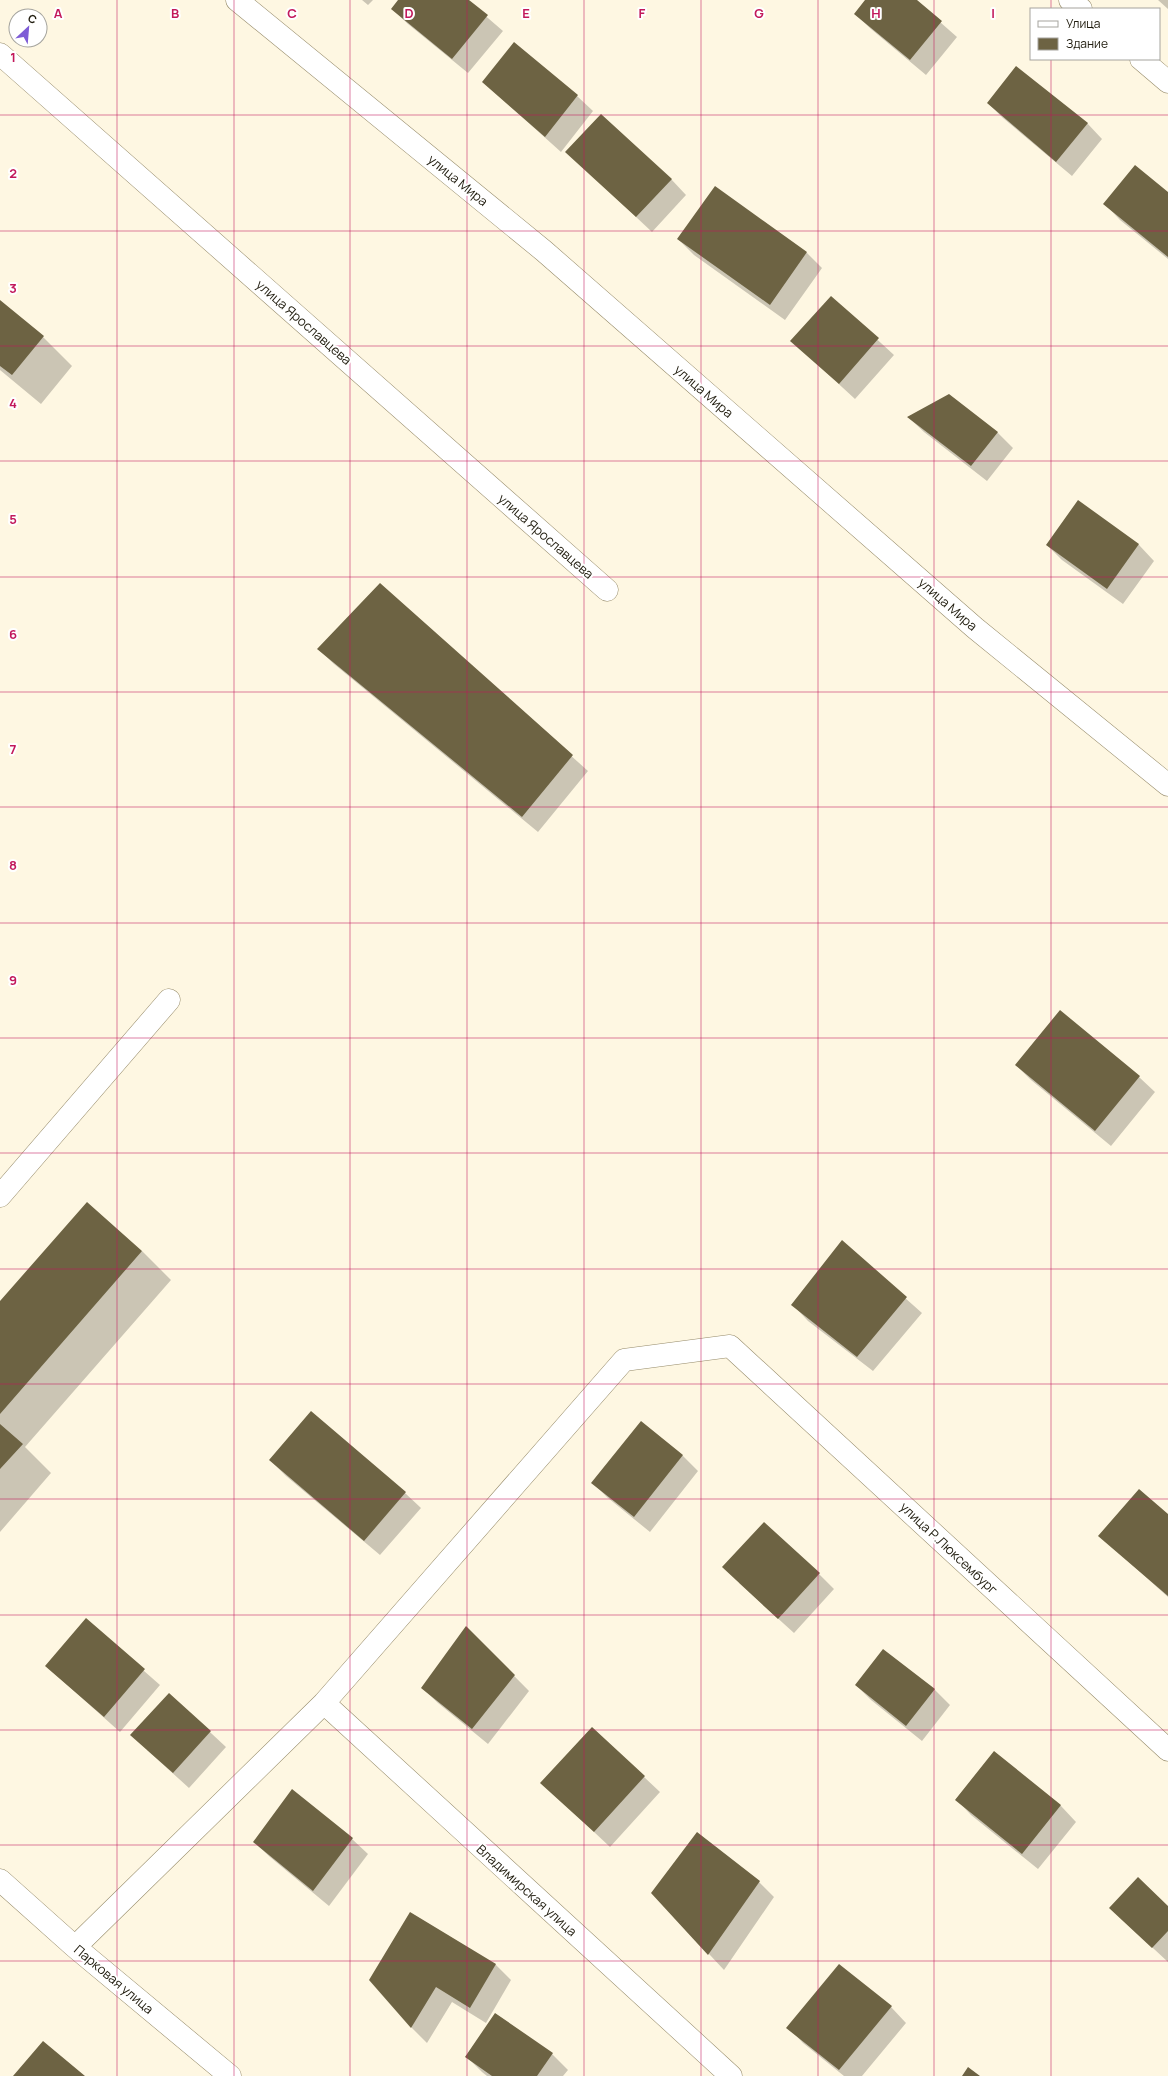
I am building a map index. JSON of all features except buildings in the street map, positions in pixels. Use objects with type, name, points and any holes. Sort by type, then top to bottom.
[{"type":"street","name":"улица Мира","points":[[237,0],[544,251],[975,628],[1168,785]]},
{"type":"street","points":[[1070,0],[1080,8]]},
{"type":"street","name":"улица Ярославцева","points":[[0,54],[607,590]]},
{"type":"street","points":[[1142,60],[1168,82]]},
{"type":"street","points":[[0,1196],[169,1000]]},
{"type":"street","name":"улица Р.Люксембург","points":[[324,1703],[624,1360],[730,1346],[1168,1750]]},
{"type":"street","points":[[75,1947],[324,1703]]},
{"type":"street","name":"Владимирская улица","points":[[324,1703],[731,2076]]},
{"type":"street","name":"Парковая улица","points":[[0,1880],[75,1947],[230,2076]]}]
